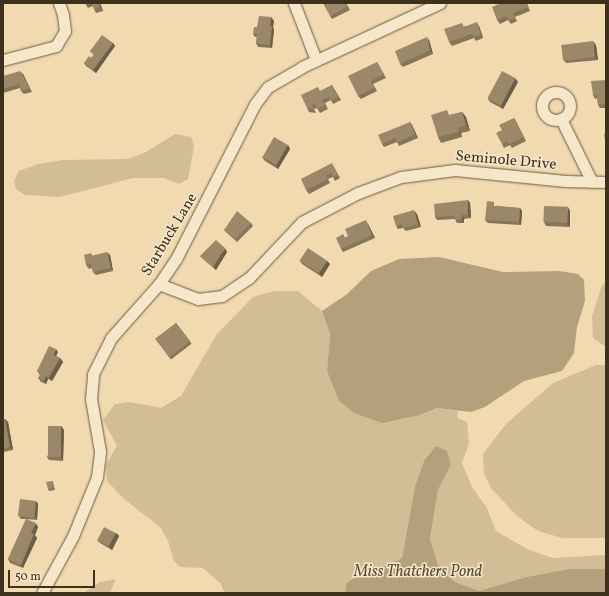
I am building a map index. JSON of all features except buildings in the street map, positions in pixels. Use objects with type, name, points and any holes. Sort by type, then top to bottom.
[{"type":"street","points":[[3,60],[56,46],[65,31],[64,15],[58,3]]},
{"type":"street","points":[[294,3],[316,60]]},
{"type":"street","name":"Starbuck Lane","points":[[42,593],[73,536],[97,477],[100,451],[91,399],[93,374],[111,338],[159,284],[198,220],[255,104],[268,87],[316,60],[434,4]]},
{"type":"street","points":[[561,119],[592,182]]},
{"type":"street","name":"Seminole Drive","points":[[159,284],[198,299],[222,296],[248,278],[302,222],[358,193],[400,177],[455,170],[606,182]]},
{"type":"shaded area","points":[[175,134],[191,137],[194,146],[188,179],[179,184],[164,178],[133,178],[60,197],[25,195],[16,189],[14,181],[19,171],[38,164],[63,160],[128,159],[146,152]]},
{"type":"shaded area","points":[[606,283],[606,347],[593,338],[592,316],[602,285]]},
{"type":"shaded area","points":[[274,291],[298,291],[322,311],[330,334],[327,371],[420,415],[437,408],[458,411],[457,418],[467,422],[469,443],[462,463],[472,487],[487,508],[496,531],[529,550],[553,558],[606,555],[606,569],[569,569],[526,577],[479,591],[455,582],[438,565],[430,539],[438,490],[451,465],[424,461],[415,486],[402,558],[389,565],[367,571],[346,583],[345,593],[225,593],[220,583],[203,568],[180,567],[174,561],[168,541],[161,528],[124,499],[107,481],[106,464],[117,446],[103,420],[115,404],[130,402],[161,408],[181,396],[217,334],[253,297]]},
{"type":"shaded area","points":[[596,365],[606,365],[606,538],[562,538],[538,531],[517,516],[491,488],[484,474],[483,454],[506,424],[553,383]]},
{"type":"shaded area","points":[[116,579],[110,593],[83,593],[100,582]]},
{"type":"water","points":[[439,257],[503,272],[559,271],[578,274],[584,280],[585,301],[577,327],[574,353],[562,371],[524,381],[485,407],[471,412],[437,408],[420,415],[382,423],[354,413],[339,401],[327,371],[330,334],[322,311],[346,295],[371,271],[399,259]]},
{"type":"water","name":"Miss Thatchers Pond","points":[[436,446],[447,451],[451,465],[438,490],[430,539],[438,565],[455,582],[479,591],[526,577],[569,569],[606,569],[606,593],[345,593],[346,583],[367,571],[389,565],[402,558],[415,486],[424,461]]}]
